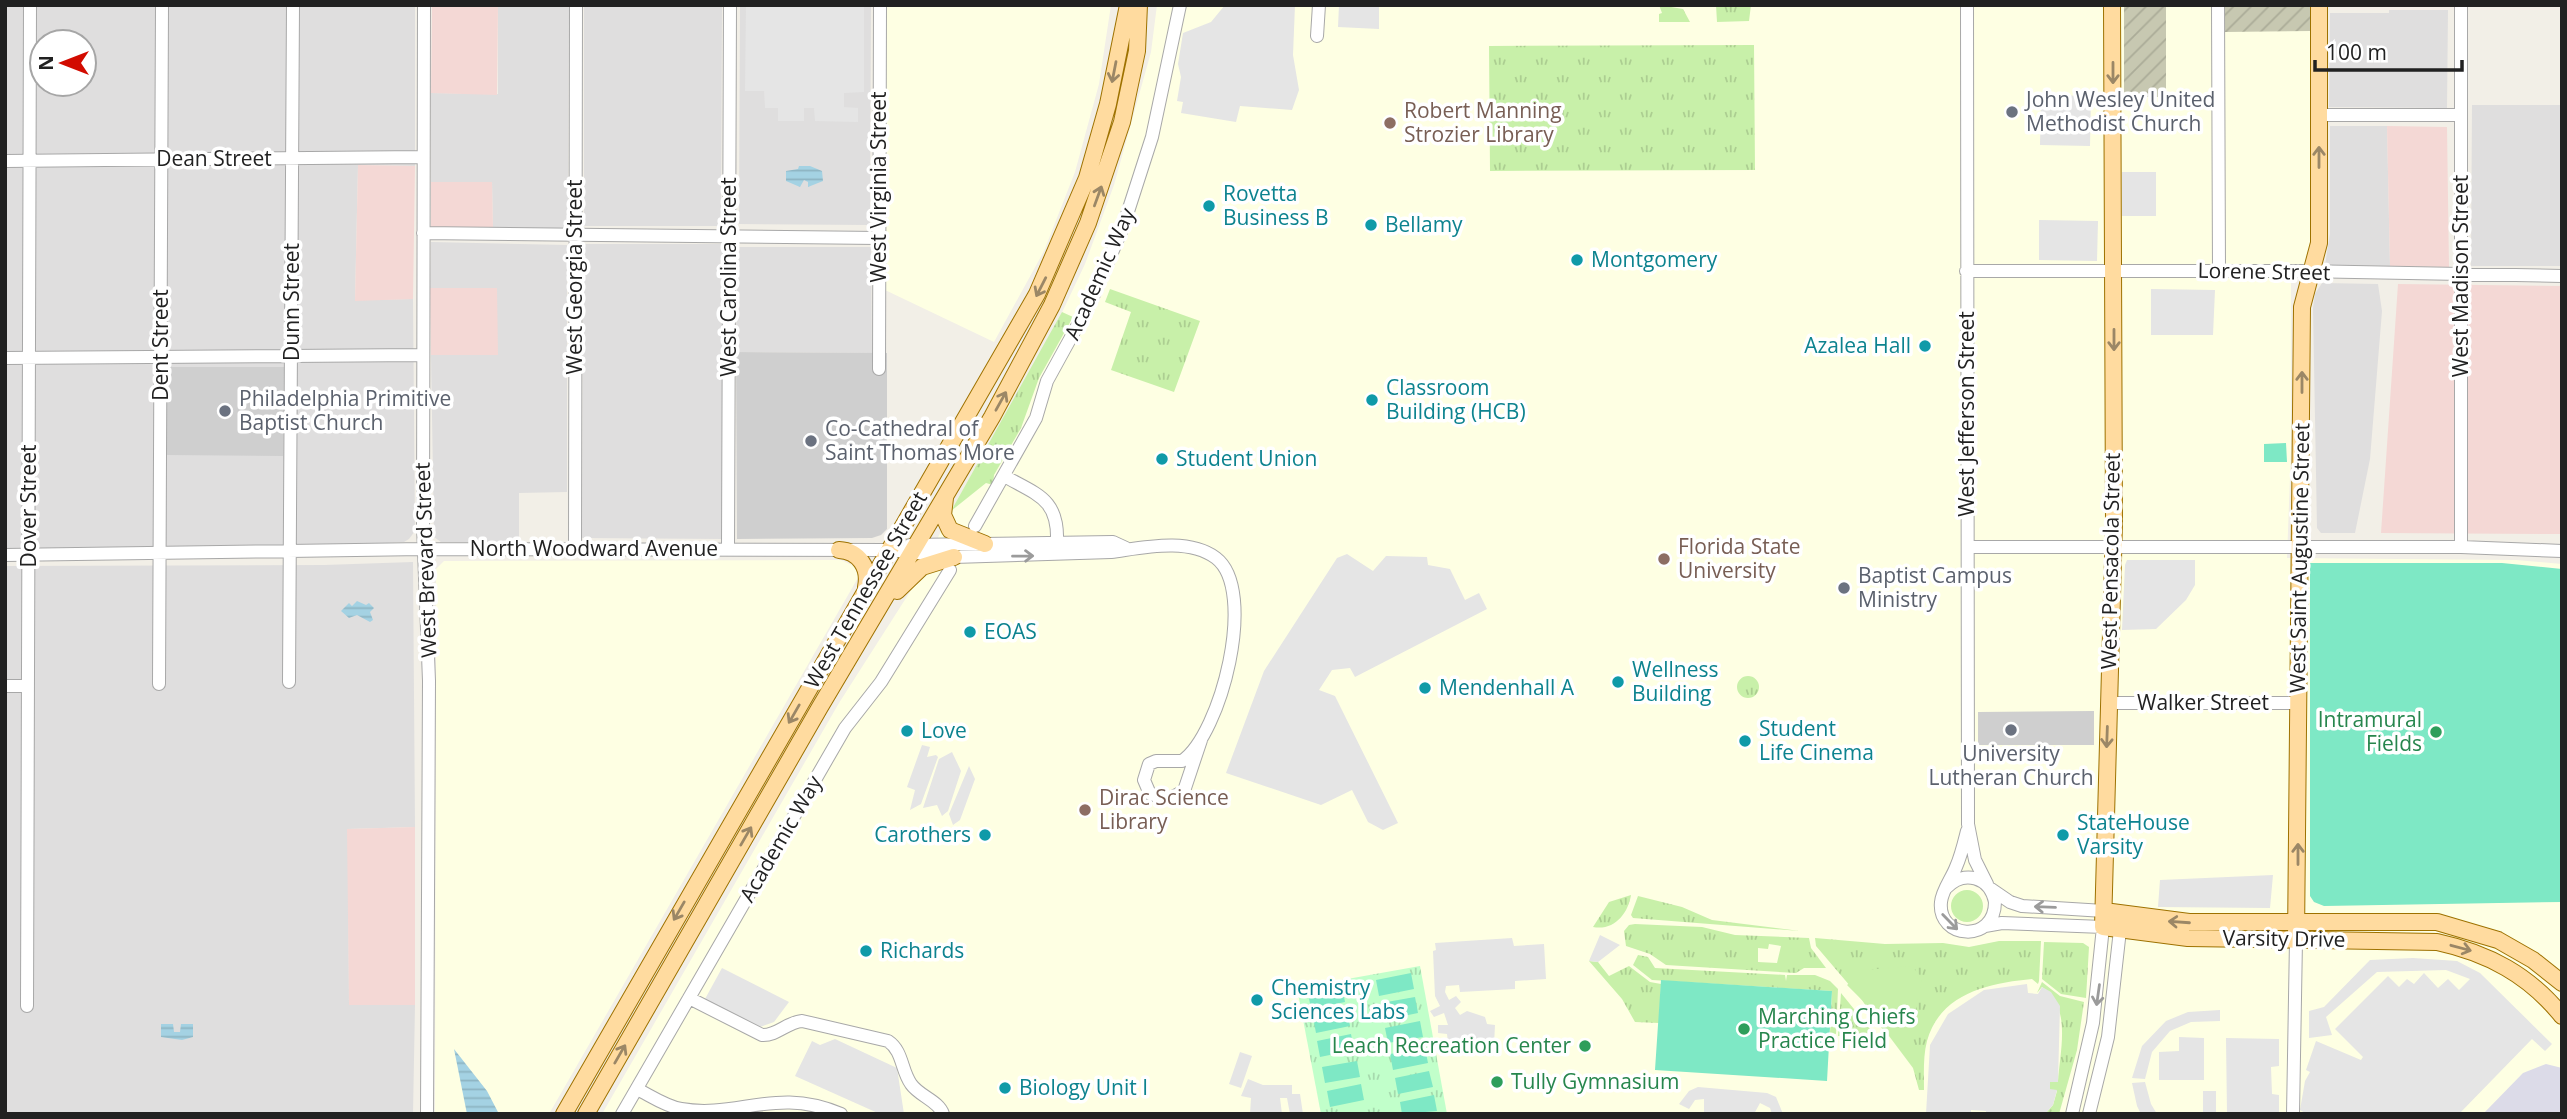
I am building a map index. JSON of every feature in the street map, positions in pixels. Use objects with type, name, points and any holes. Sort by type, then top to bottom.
[{"type":"main road","name":"West Tennessee Street","points":[[564,1114],[1037,294],[1064,237],[1099,138],[1128,5]]},
{"type":"main road","name":"West Tennessee Street","points":[[586,1114],[1019,369],[1078,248],[1106,172],[1126,104],[1138,41],[1139,5]]},
{"type":"main road","name":"West Pensacola Street","points":[[2104,919],[2113,546],[2112,5]]},
{"type":"main road","name":"West Saint Augustine Street","points":[[2295,940],[2302,307],[2319,243],[2319,5]]},
{"type":"main road","points":[[945,496],[943,511],[948,527],[961,536],[985,544]]},
{"type":"main road","points":[[839,550],[855,555],[866,568],[868,580],[864,594]]},
{"type":"main road","points":[[878,610],[919,569],[952,564]]},
{"type":"main road","name":"Varsity Drive","points":[[2104,919],[2188,938],[2419,941],[2472,951],[2519,973],[2562,1016]]},
{"type":"main road","name":"Varsity Drive","points":[[2121,923],[2416,920],[2457,926],[2513,947],[2562,983]]},
{"type":"street","name":"Dover Street","points":[[27,1006],[30,5]]},
{"type":"street","name":"Dent Street","points":[[159,684],[162,5]]},
{"type":"street","name":"Dunn Street","points":[[289,682],[293,5]]},
{"type":"street","name":"West Brevard Street","points":[[424,5],[423,549],[429,681],[427,1114]]},
{"type":"street","name":"West Georgia Street","points":[[575,549],[576,5]]},
{"type":"street","name":"West Carolina Street","points":[[728,549],[730,5]]},
{"type":"street","name":"West Virginia Street","points":[[879,369],[880,5]]},
{"type":"street","name":"Academic Way","points":[[975,526],[1035,418],[1047,381],[1096,290],[1123,227],[1148,151],[1180,5]]},
{"type":"street","points":[[1318,36],[1319,5]]},
{"type":"street","name":"West Jefferson Street","points":[[1967,5],[1968,824],[1975,860],[1989,886]]},
{"type":"street","points":[[2218,5],[2219,271]]},
{"type":"street","name":"West Madison Street","points":[[2461,5],[2461,547]]},
{"type":"street","points":[[2319,115],[2461,115]]},
{"type":"street","name":"Dean Street","points":[[5,161],[423,158]]},
{"type":"street","points":[[423,233],[879,238]]},
{"type":"street","name":"Lorene Street","points":[[1966,271],[2219,271],[2562,276]]},
{"type":"street","points":[[5,358],[422,355]]},
{"type":"street","points":[[1003,476],[1052,507],[1057,521],[1057,543]]},
{"type":"street","name":"North Woodward Avenue","points":[[5,555],[423,549],[890,550],[985,544],[1114,542],[1126,548]]},
{"type":"street","points":[[1968,547],[2461,547],[2562,551]]},
{"type":"street","name":"North Woodward Avenue","points":[[914,549],[952,564],[1111,552],[1126,548],[1199,549],[1220,561],[1231,577],[1235,601],[1229,659],[1219,697],[1184,791],[1168,799],[1150,794],[1144,780],[1149,764],[1156,761],[1179,763],[1201,740]]},
{"type":"street","name":"Academic Way","points":[[622,1114],[845,728],[880,682],[952,564]]},
{"type":"street","points":[[5,686],[28,686]]},
{"type":"street","name":"Walker Street","points":[[2108,703],[2298,703]]},
{"type":"street","name":"West Jefferson Street","points":[[1946,888],[1959,860],[1968,824]]},
{"type":"street","points":[[1964,877],[1978,878],[1989,886],[1996,906],[1993,916],[1985,926],[1969,932],[1949,924],[1941,908],[1946,888],[1964,877]]},
{"type":"street","name":"Varsity Drive","points":[[1989,886],[2005,900],[2022,906],[2104,919]]},
{"type":"street","name":"Varsity Drive","points":[[1985,926],[2104,919]]},
{"type":"street","name":"West Pensacola Street","points":[[2072,1114],[2093,1023],[2104,919]]},
{"type":"street","points":[[2089,1114],[2108,1037],[2121,923]]},
{"type":"street","name":"West Saint Augustine Street","points":[[2292,1114],[2295,940]]},
{"type":"street","points":[[689,998],[762,1035],[802,1021],[888,1041],[897,1049],[911,1084],[940,1107],[943,1114]]},
{"type":"street","points":[[637,1088],[668,1105],[686,1110],[749,1110],[797,1101],[816,1104],[841,1114]]},
{"type":"shaded area","points":[[5,5],[415,5],[415,166],[358,165],[355,300],[413,299],[415,531],[404,542],[305,548],[5,550]]},
{"type":"shaded area","points":[[432,5],[498,5],[497,95],[431,93]]},
{"type":"shaded area","points":[[498,5],[569,5],[568,224],[563,229],[493,228],[492,182],[431,182],[431,93],[498,94]]},
{"type":"shaded area","points":[[584,5],[722,5],[721,226],[584,226]]},
{"type":"shaded area","points":[[740,5],[871,5],[870,225],[739,224]]},
{"type":"shaded area","points":[[746,5],[864,5],[864,92],[844,93],[844,107],[858,108],[858,122],[815,121],[814,108],[804,108],[804,121],[778,121],[778,108],[765,108],[764,91],[745,91]]},
{"type":"shaded area","points":[[885,5],[1111,5],[1099,84],[1075,172],[1044,251],[994,342],[885,290]]},
{"type":"shaded area","name":"Florida State University","points":[[1157,5],[2319,5],[2319,243],[2308,261],[2291,278],[2291,450],[2287,558],[2516,560],[2562,564],[2562,1114],[602,1114],[839,703],[915,584],[951,511],[1057,323],[1085,264],[1114,185],[1151,52]]},
{"type":"shaded area","points":[[1225,5],[1295,5],[1293,55],[1299,90],[1292,110],[1240,106],[1236,122],[1181,113],[1183,102],[1177,101],[1181,77],[1178,64],[1183,33],[1211,22]]},
{"type":"shaded area","points":[[1339,5],[1379,5],[1379,29],[1338,27]]},
{"type":"shaded area","points":[[2124,5],[2166,5],[2166,97],[2124,97]]},
{"type":"shaded area","points":[[2225,5],[2311,5],[2311,31],[2225,32]]},
{"type":"shaded area","points":[[2389,10],[2448,10],[2447,108],[2329,107],[2330,13],[2389,13]]},
{"type":"shaded area","points":[[2041,95],[2091,96],[2090,146],[2040,145]]},
{"type":"shaded area","points":[[2472,105],[2562,105],[2562,266],[2471,266]]},
{"type":"shaded area","points":[[2330,126],[2387,126],[2390,266],[2325,265],[2330,234]]},
{"type":"shaded area","points":[[2387,126],[2447,127],[2449,267],[2390,266]]},
{"type":"shaded area","points":[[358,165],[415,166],[413,299],[355,301]]},
{"type":"shaded area","points":[[2122,172],[2156,172],[2156,216],[2122,216]]},
{"type":"shaded area","points":[[431,182],[492,182],[493,228],[431,227]]},
{"type":"shaded area","points":[[2039,220],[2098,221],[2097,261],[2039,260]]},
{"type":"shaded area","points":[[431,242],[567,245],[567,492],[519,493],[519,543],[441,542],[434,537],[431,355],[497,355],[497,288],[430,288]]},
{"type":"shaded area","points":[[583,244],[722,244],[722,539],[582,538]]},
{"type":"shaded area","points":[[737,247],[871,247],[872,353],[736,352]]},
{"type":"shaded area","points":[[2322,283],[2378,284],[2382,311],[2370,459],[2355,533],[2321,533],[2317,528],[2313,308],[2315,294]]},
{"type":"shaded area","points":[[2398,284],[2562,286],[2562,534],[2381,533]]},
{"type":"shaded area","points":[[430,288],[497,288],[498,355],[431,355]]},
{"type":"shaded area","points":[[2151,289],[2215,290],[2213,335],[2151,335]]},
{"type":"shaded area","name":"Co-Cathedral of Saint Thomas More","points":[[736,352],[887,353],[887,529],[881,535],[872,538],[737,539]]},
{"type":"shaded area","name":"Philadelphia Primitive Baptist Church","points":[[167,367],[284,367],[283,456],[166,455]]},
{"type":"shaded area","points":[[1347,554],[1373,571],[1386,556],[1427,557],[1428,565],[1450,569],[1465,600],[1479,593],[1487,609],[1355,677],[1350,668],[1332,670],[1319,690],[1335,696],[1398,823],[1383,830],[1368,822],[1352,790],[1321,805],[1226,773],[1264,671],[1337,558]]},
{"type":"shaded area","points":[[841,560],[856,567],[859,576],[549,1114],[435,1114],[436,569],[444,561]]},
{"type":"shaded area","points":[[2127,560],[2195,560],[2195,585],[2186,600],[2156,629],[2122,630]]},
{"type":"shaded area","points":[[413,562],[415,827],[348,829],[349,1005],[415,1005],[413,1114],[5,1114],[5,566],[324,565]]},
{"type":"shaded area","points":[[2094,711],[2094,745],[1978,745],[1978,712]]},
{"type":"shaded area","points":[[922,745],[930,747],[927,757],[938,757],[921,804],[910,810],[915,790],[907,787]]},
{"type":"shaded area","points":[[952,752],[961,771],[948,811],[942,816],[937,805],[923,808],[939,759]]},
{"type":"shaded area","points":[[969,766],[975,779],[960,820],[953,825],[949,814]]},
{"type":"shaded area","points":[[415,827],[415,1005],[349,1005],[347,829]]},
{"type":"shaded area","points":[[2273,875],[2270,908],[2158,907],[2160,880]]},
{"type":"shaded area","points":[[1600,935],[1620,945],[1598,962],[1589,961]]},
{"type":"shaded area","points":[[1512,938],[1514,946],[1544,944],[1546,979],[1515,981],[1515,989],[1460,992],[1459,985],[1446,986],[1445,992],[1449,1000],[1456,996],[1461,1002],[1455,1008],[1460,1015],[1467,1011],[1485,1017],[1487,1024],[1495,1025],[1494,1045],[1448,1043],[1447,1034],[1438,1033],[1438,1025],[1448,1025],[1444,1013],[1434,1017],[1430,1011],[1440,1006],[1435,996],[1435,943]]},
{"type":"shaded area","points":[[2413,958],[2457,961],[2480,973],[2552,1044],[2545,1051],[2532,1039],[2459,1114],[2307,1114],[2300,1110],[2305,1081],[2310,1072],[2306,1070],[2316,1041],[2361,1060],[2363,1057],[2335,1029],[2388,976],[2399,987],[2407,979],[2414,984],[2424,973],[2438,988],[2448,979],[2459,990],[2470,979],[2446,970],[2377,972],[2326,1017],[2332,1035],[2309,1038],[2309,1011],[2324,1007],[2370,960]]},
{"type":"shaded area","points":[[722,968],[789,1002],[774,1022],[760,1027],[705,999]]},
{"type":"shaded area","points":[[2027,984],[2028,993],[2038,994],[2042,987],[2051,992],[2060,1006],[2058,1082],[2050,1082],[2050,1089],[2057,1090],[2053,1105],[2045,1114],[1986,1114],[1986,1111],[1971,1110],[1971,1114],[1926,1114],[1930,1045],[1948,1014],[1984,990]]},
{"type":"shaded area","points":[[2220,1010],[2220,1021],[2191,1022],[2170,1031],[2152,1052],[2145,1079],[2132,1078],[2142,1046],[2166,1021],[2188,1012]]},
{"type":"shaded area","points":[[2179,1037],[2204,1038],[2204,1080],[2159,1080],[2159,1052],[2179,1051]]},
{"type":"shaded area","points":[[2226,1038],[2279,1039],[2279,1066],[2271,1067],[2272,1094],[2279,1095],[2279,1114],[2227,1114]]},
{"type":"shaded area","points":[[835,1039],[897,1068],[904,1114],[880,1114],[795,1076],[812,1041],[820,1045]]},
{"type":"shaded area","points":[[1240,1052],[1252,1056],[1241,1088],[1229,1084]]},
{"type":"shaded area","points":[[2546,1064],[2562,1068],[2562,1114],[2483,1114],[2523,1073]]},
{"type":"shaded area","points":[[1248,1079],[1263,1085],[1292,1085],[1292,1094],[1300,1094],[1303,1114],[1290,1114],[1287,1098],[1280,1098],[1282,1114],[1250,1114],[1251,1098],[1241,1096]]},
{"type":"shaded area","points":[[2145,1082],[2151,1104],[2157,1114],[2141,1114],[2137,1106],[2132,1083]]},
{"type":"shaded area","points":[[1698,1087],[1767,1093],[1776,1097],[1783,1114],[1772,1114],[1770,1108],[1760,1103],[1754,1114],[1704,1114],[1704,1099],[1695,1100],[1689,1109],[1679,1104],[1689,1091]]},
{"type":"shaded area","points":[[2203,1091],[2216,1091],[2216,1114],[2203,1114]]},
{"type":"green space","points":[[1659,5],[1683,9],[1690,22],[1659,22],[1659,14],[1662,13]]},
{"type":"green space","points":[[1716,5],[1751,5],[1749,21],[1717,22]]},
{"type":"green space","points":[[1754,45],[1755,170],[1490,171],[1489,46]]},
{"type":"green space","points":[[1110,289],[1200,321],[1174,392],[1111,370],[1131,312],[1105,302]]},
{"type":"green space","points":[[1062,312],[1073,317],[1039,378],[1021,428],[994,475],[993,485],[986,483],[951,511]]},
{"type":"green space","points":[[2286,443],[2287,462],[2264,462],[2264,444]]},
{"type":"green space","name":"Intramural Fields","points":[[2310,563],[2502,563],[2562,569],[2562,902],[2324,906],[2314,902],[2310,896]]},
{"type":"green space","points":[[1748,676],[1756,679],[1759,687],[1756,695],[1748,698],[1740,695],[1737,687],[1740,679]]},
{"type":"green space","points":[[1967,890],[1978,895],[1983,906],[1978,917],[1967,922],[1956,917],[1951,906],[1956,895]]},
{"type":"green space","points":[[1631,895],[1627,909],[1619,920],[1601,928],[1593,927],[1609,902]]},
{"type":"green space","points":[[1638,896],[1682,907],[1712,920],[1800,931],[1633,918],[1631,915]]},
{"type":"green space","points":[[1629,925],[1702,927],[1735,935],[1809,938],[1811,948],[1826,968],[1804,968],[1796,973],[1666,965],[1650,954],[1626,946],[1624,931]],"holes":[[[1769,944],[1781,946],[1777,963],[1758,962],[1758,948],[1768,949]]]},
{"type":"green space","points":[[1815,938],[1885,944],[1943,943],[1969,947],[1999,941],[2041,941],[2039,981],[2038,984],[2032,979],[2000,984],[1969,993],[1955,1001],[1943,1012],[1927,1041],[1924,1090],[1919,1090],[1913,1068],[1862,1000],[1816,946]]},
{"type":"green space","points":[[2044,942],[2083,943],[2089,947],[2086,998],[2061,994],[2042,979]]},
{"type":"green space","points":[[1638,955],[1648,957],[1655,968],[1785,975],[1786,981],[1787,975],[1815,975],[1830,981],[1838,989],[1836,1034],[1830,1033],[1832,991],[1652,980],[1633,965]]},
{"type":"green space","points":[[1589,961],[1598,962],[1609,976],[1629,966],[1650,982],[1661,984],[1659,1023],[1635,1022],[1622,999]]},
{"type":"green space","points":[[1420,966],[1447,1114],[1321,1114],[1297,988]]},
{"type":"green space","points":[[1912,966],[1922,978],[1916,1009],[1888,1037],[1862,1000],[1847,985],[1865,970]]},
{"type":"green space","points":[[1411,973],[1414,989],[1379,996],[1376,980]]},
{"type":"green space","name":"Marching Chiefs Practice Field","points":[[1661,980],[1832,991],[1827,1081],[1655,1070]]},
{"type":"green space","points":[[2042,982],[2060,996],[2084,1002],[2077,1050],[2059,1114],[2045,1114],[2053,1105],[2057,1091],[2049,1090],[2050,1081],[2058,1081],[2062,1043],[2061,1017],[2051,995],[2042,987],[2037,993]]},
{"type":"green space","points":[[1342,986],[1345,1002],[1311,1009],[1308,993]]},
{"type":"green space","points":[[1841,993],[1875,1035],[1874,1038],[1838,1036]]},
{"type":"green space","points":[[1415,997],[1418,1013],[1384,1020],[1381,1003]]},
{"type":"green space","points":[[1347,1011],[1350,1026],[1316,1033],[1313,1017]]},
{"type":"green space","points":[[1420,1021],[1423,1037],[1388,1043],[1385,1028]]},
{"type":"green space","points":[[1351,1034],[1354,1050],[1320,1057],[1317,1041]]},
{"type":"green space","points":[[1425,1048],[1428,1063],[1393,1070],[1390,1054]]},
{"type":"green space","points":[[1357,1061],[1360,1077],[1325,1083],[1322,1067]]},
{"type":"green space","points":[[1429,1071],[1433,1087],[1398,1094],[1395,1078]]},
{"type":"green space","points":[[1361,1084],[1364,1100],[1330,1107],[1327,1091]]},
{"type":"green space","points":[[1434,1095],[1437,1111],[1402,1114],[1400,1102]]},
{"type":"water","points":[[799,166],[810,166],[822,171],[823,181],[808,187],[808,182],[804,180],[800,187],[786,181],[786,171],[798,169]]},
{"type":"water","points":[[357,601],[366,605],[369,603],[374,608],[370,612],[373,620],[370,622],[357,615],[349,618],[341,611],[349,603],[352,606]]},
{"type":"water","points":[[161,1024],[173,1024],[174,1032],[180,1032],[181,1024],[193,1024],[193,1037],[182,1040],[161,1037]]},
{"type":"water","points":[[454,1049],[487,1091],[499,1114],[467,1114]]},
{"type":"place","name":"John Wesley United Methodist Church","points":[[2012,112]]},
{"type":"place","name":"Robert Manning Strozier Library","points":[[1390,123]]},
{"type":"place","name":"Rovetta Business B","points":[[1209,206]]},
{"type":"place","name":"Bellamy","points":[[1371,225]]},
{"type":"place","name":"Montgomery","points":[[1577,260]]},
{"type":"place","name":"Azalea Hall","points":[[1925,346]]},
{"type":"place","name":"Classroom Building (HCB)","points":[[1372,400]]},
{"type":"place","name":"Philadelphia Primitive Baptist Church","points":[[225,411]]},
{"type":"place","name":"Co-Cathedral of Saint Thomas More","points":[[811,441]]},
{"type":"place","name":"Student Union","points":[[1162,459]]},
{"type":"place","name":"Florida State University","points":[[1664,559]]},
{"type":"place","name":"Baptist Campus Ministry","points":[[1844,588]]},
{"type":"place","name":"EOAS","points":[[970,632]]},
{"type":"place","name":"Wellness Building","points":[[1618,682]]},
{"type":"place","name":"Mendenhall A","points":[[1425,688]]},
{"type":"place","name":"University Lutheran Church","points":[[2011,730]]},
{"type":"place","name":"Love","points":[[907,731]]},
{"type":"place","name":"Intramural Fields","points":[[2436,732]]},
{"type":"place","name":"Student Life Cinema","points":[[1745,741]]},
{"type":"place","name":"Dirac Science Library","points":[[1085,810]]},
{"type":"place","name":"Carothers","points":[[985,835]]},
{"type":"place","name":"StateHouse Varsity","points":[[2063,835]]},
{"type":"place","name":"Richards","points":[[866,951]]},
{"type":"place","name":"Chemistry Sciences Labs","points":[[1257,1000]]},
{"type":"place","name":"Marching Chiefs Practice Field","points":[[1744,1029]]},
{"type":"place","name":"Leach Recreation Center","points":[[1585,1046]]},
{"type":"place","name":"Tully Gymnasium","points":[[1497,1082]]},
{"type":"place","name":"Biology Unit I","points":[[1005,1088]]}]
